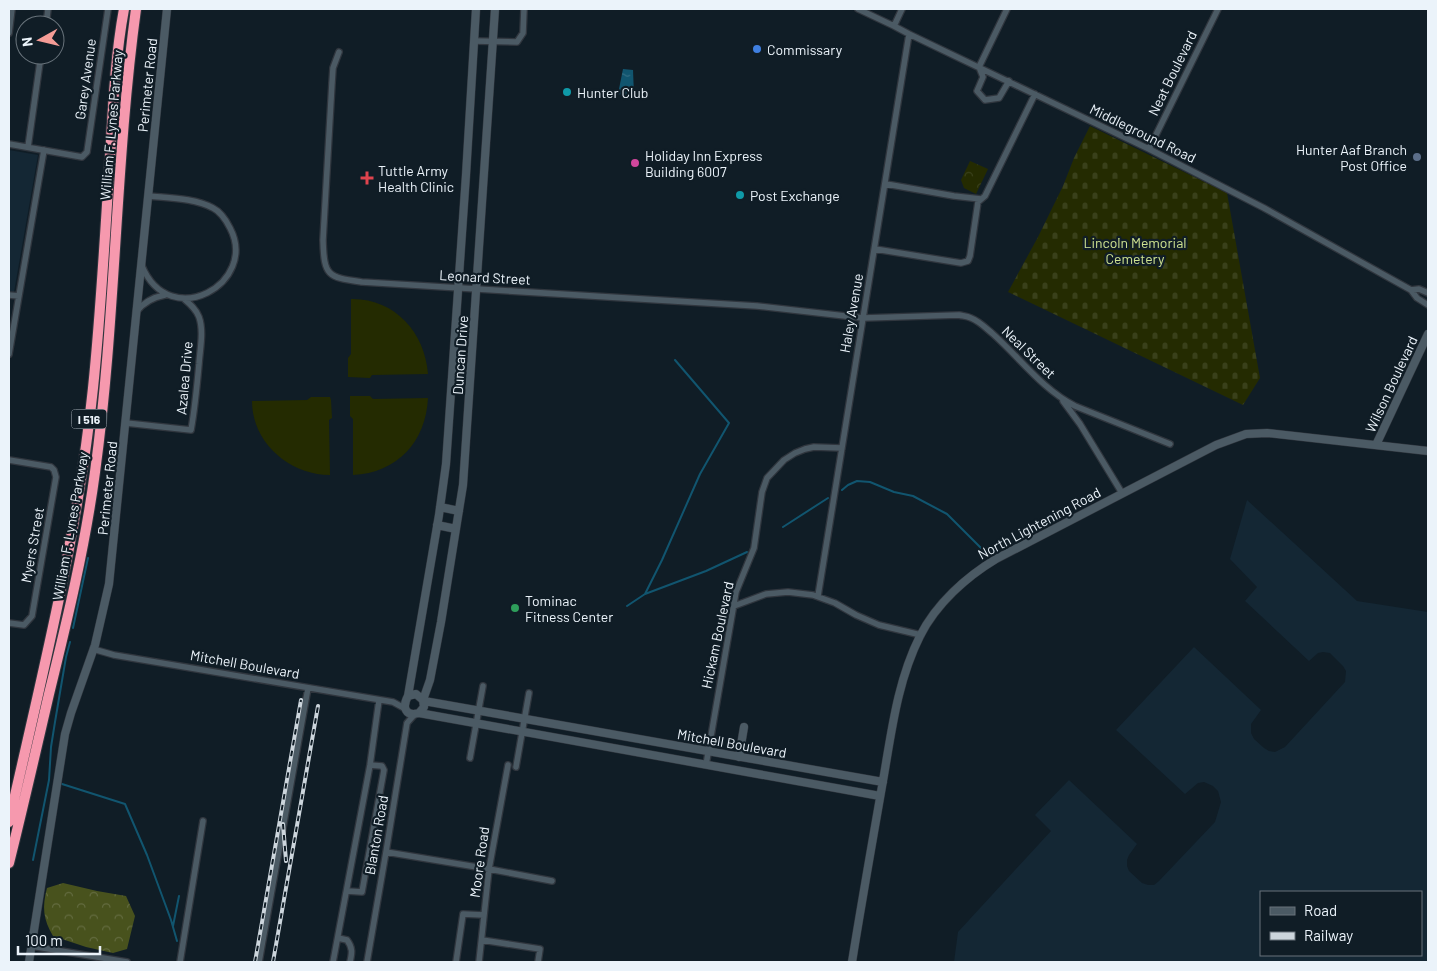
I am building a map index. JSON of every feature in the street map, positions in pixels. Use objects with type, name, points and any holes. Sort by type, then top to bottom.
[{"type":"highway","name":"William F. Lynes Parkway","points":[[9,822],[51,634],[83,468],[93,388],[114,86],[124,9]]},
{"type":"highway","name":"William F. Lynes Parkway","points":[[9,863],[76,577],[95,473],[112,298],[124,108],[136,9]]},
{"type":"street","points":[[9,33],[12,9]]},
{"type":"street","name":"Garey Avenue","points":[[44,150],[82,157],[87,152],[108,9]]},
{"type":"street","name":"Perimeter Road","points":[[29,962],[65,734],[93,649],[109,584],[167,9]]},
{"type":"street","name":"Duncan Drive","points":[[407,697],[446,464],[452,398],[476,9]]},
{"type":"street","name":"Duncan Drive","points":[[424,700],[441,622],[463,486],[495,9]]},
{"type":"street","points":[[474,41],[517,42],[523,33],[524,9]]},
{"type":"street","name":"Middleground Road","points":[[858,9],[1149,149],[1264,208],[1412,290],[1417,298],[1428,305]]},
{"type":"street","points":[[894,26],[902,9]]},
{"type":"street","points":[[1007,9],[979,67],[983,77],[977,91],[985,100],[999,98],[1009,82]]},
{"type":"street","name":"Neat Boulevard","points":[[1149,149],[1218,9]]},
{"type":"street","name":"Haley Avenue","points":[[818,596],[909,34]]},
{"type":"street","name":"Leonard Street","points":[[339,52],[333,68],[323,230],[323,258],[328,271],[335,277],[362,282],[757,306],[863,318]]},
{"type":"street","points":[[28,147],[40,65]]},
{"type":"street","points":[[875,249],[964,262],[968,261],[978,202],[985,196],[1035,94]]},
{"type":"street","points":[[9,144],[44,150],[9,354]]},
{"type":"street","points":[[886,184],[981,200]]},
{"type":"street","points":[[136,312],[144,304],[159,296],[166,295],[184,299],[204,294],[216,288],[230,273],[234,260],[235,246],[233,233],[222,215],[214,208],[189,201],[149,196]]},
{"type":"street","points":[[141,265],[148,278],[166,295]]},
{"type":"street","name":"Middleground Road","points":[[1412,290],[1419,289],[1428,293]]},
{"type":"street","points":[[9,295],[19,296]]},
{"type":"street","name":"Azalea Drive","points":[[126,423],[191,430],[201,325],[192,305],[184,299]]},
{"type":"street","name":"Neal Street","points":[[863,318],[959,315],[971,318],[982,324],[1008,347],[1037,378],[1062,400],[1082,410],[1170,444]]},
{"type":"street","name":"Wilson Boulevard","points":[[1376,445],[1428,334]]},
{"type":"street","points":[[1062,400],[1080,424],[1122,493]]},
{"type":"street","name":"North Lightening Road","points":[[852,962],[880,796],[904,675],[920,635],[933,616],[946,600],[982,567],[1216,445],[1246,434],[1262,432],[1428,451]]},
{"type":"street","name":"Hickam Boulevard","points":[[706,765],[736,592],[754,548],[762,492],[768,478],[784,460],[806,449],[814,447],[842,448]]},
{"type":"street","name":"Myers Street","points":[[9,460],[51,466],[56,477],[32,616],[24,625],[9,623]]},
{"type":"street","points":[[440,507],[459,511]]},
{"type":"street","points":[[437,525],[456,530]]},
{"type":"street","points":[[734,606],[766,594],[788,592],[818,596],[879,625],[920,635]]},
{"type":"street","name":"Mitchell Boulevard","points":[[93,649],[393,702],[405,709]]},
{"type":"street","points":[[429,684],[430,694],[436,703]]},
{"type":"street","points":[[470,758],[483,686]]},
{"type":"street","points":[[259,962],[308,688]]},
{"type":"street","points":[[516,767],[529,693]]},
{"type":"street","points":[[416,694],[424,700],[424,707],[407,723],[405,709],[407,697],[416,694]]},
{"type":"street","name":"Mitchell Boulevard","points":[[393,702],[407,697]]},
{"type":"street","points":[[334,962],[370,765],[379,700]]},
{"type":"street","name":"Mitchell Boulevard","points":[[424,700],[883,782]]},
{"type":"street","points":[[405,709],[417,714]]},
{"type":"street","name":"Mitchell Boulevard","points":[[417,714],[880,796]]},
{"type":"street","name":"Blanton Road","points":[[366,962],[407,723]]},
{"type":"street","points":[[739,757],[744,727]]},
{"type":"street","points":[[575,741],[578,729]]},
{"type":"street","points":[[347,891],[362,892],[384,770],[382,766],[370,765]]},
{"type":"street","name":"Moore Road","points":[[479,962],[490,869],[508,765]]},
{"type":"street","points":[[827,786],[830,773]]},
{"type":"street","points":[[180,962],[203,821]]},
{"type":"street","points":[[386,852],[552,881]]},
{"type":"street","points":[[456,962],[463,914],[484,916]]},
{"type":"street","points":[[338,938],[347,940],[351,946],[350,962]]},
{"type":"street","points":[[482,940],[540,949],[538,962]]},
{"type":"street","points":[[31,946],[127,962]]},
{"type":"shaded area","points":[[9,150],[38,155],[14,292],[9,291]]},
{"type":"shaded area","points":[[1247,500],[1357,601],[1428,612],[1428,962],[954,962],[958,932],[1051,831],[1035,815],[1069,780],[1137,844],[1129,855],[1127,866],[1129,871],[1142,883],[1148,885],[1154,885],[1159,881],[1215,822],[1221,802],[1218,791],[1213,786],[1204,782],[1198,783],[1185,794],[1116,730],[1194,647],[1261,710],[1251,724],[1251,733],[1254,739],[1269,751],[1275,752],[1285,747],[1345,682],[1346,671],[1330,653],[1318,653],[1309,661],[1245,601],[1257,587],[1230,559]]},
{"type":"green space","name":"Lincoln Memorial Cemetery","points":[[1090,126],[1227,193],[1260,378],[1243,405],[1008,292],[1038,237]]},
{"type":"green space","points":[[970,161],[988,169],[976,194],[964,188],[961,180]]},
{"type":"green space","points":[[351,299],[367,300],[381,304],[404,320],[421,344],[428,374],[372,375],[370,378],[348,377],[348,358],[351,354]]},
{"type":"green space","points":[[350,396],[370,396],[373,399],[428,398],[422,428],[415,441],[396,461],[369,473],[353,475],[353,419],[350,416]]},
{"type":"green space","points":[[311,397],[330,397],[331,400],[332,418],[329,420],[330,475],[315,474],[301,469],[288,463],[276,454],[266,443],[254,416],[252,401],[307,400]]},
{"type":"green space","points":[[63,883],[126,896],[135,916],[127,949],[113,953],[86,947],[53,936],[45,918],[45,895],[47,888]]},
{"type":"water","points":[[623,69],[633,70],[634,96],[618,94]]},
{"type":"waterway","points":[[627,606],[645,594],[700,474],[729,423],[675,360]]},
{"type":"waterway","points":[[842,490],[857,481],[870,482],[894,492],[913,496],[947,514],[983,550]]},
{"type":"waterway","points":[[783,527],[828,498]]},
{"type":"waterway","points":[[645,594],[706,571],[747,552]]},
{"type":"waterway","points":[[73,628],[88,558]]},
{"type":"waterway","points":[[33,860],[49,780],[51,747],[70,642]]},
{"type":"waterway","points":[[62,784],[125,804],[147,855],[177,941]]},
{"type":"waterway","points":[[173,926],[179,896]]},
{"type":"railway","points":[[255,962],[301,700]]},
{"type":"railway","points":[[273,962],[318,706]]},
{"type":"railway","points":[[283,824],[286,861]]},
{"type":"place","name":"Commissary","points":[[757,49]]},
{"type":"place","name":"Hunter Club","points":[[567,92]]},
{"type":"place","name":"Hunter Aaf Branch Post Office","points":[[1417,157]]},
{"type":"place","name":"Holiday Inn Express Building 6007","points":[[635,163]]},
{"type":"place","name":"Tuttle Army Health Clinic","points":[[367,178]]},
{"type":"place","name":"Post Exchange","points":[[740,195]]},
{"type":"place","name":"Tominac Fitness Center","points":[[515,608]]}]
